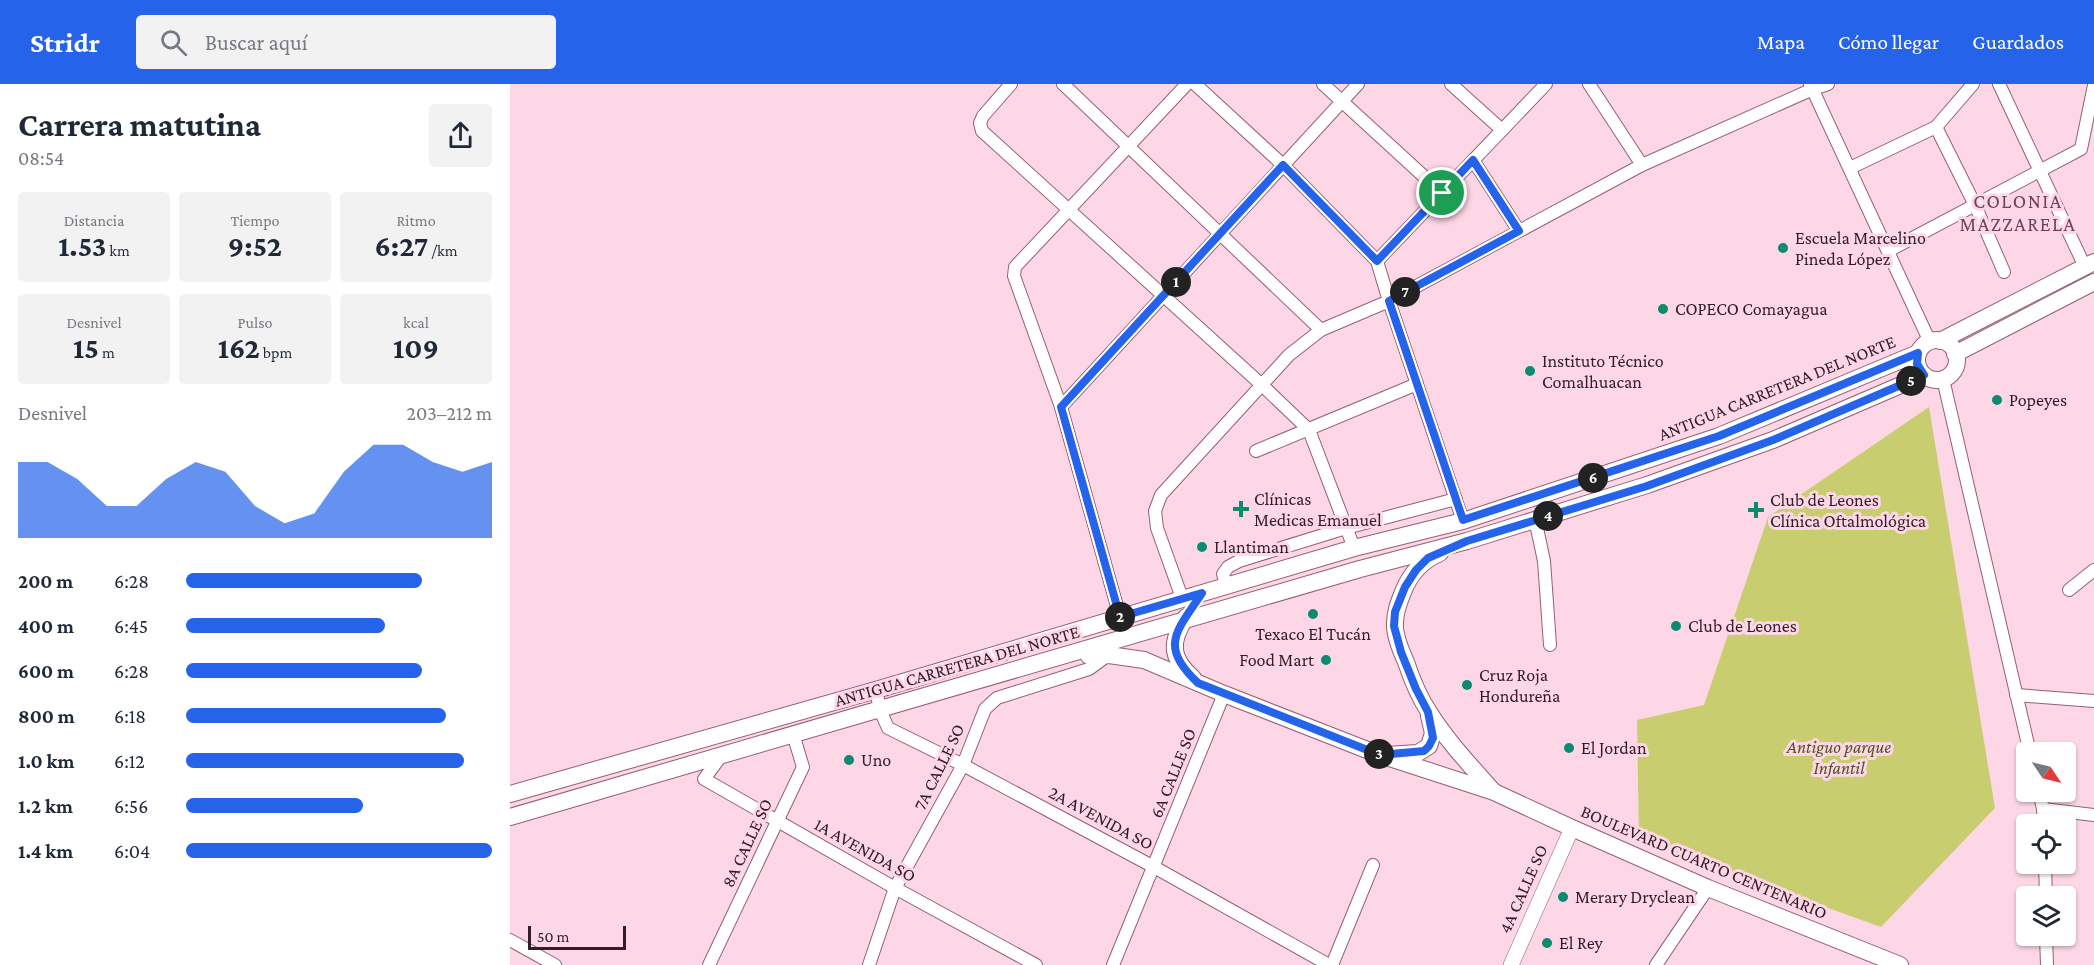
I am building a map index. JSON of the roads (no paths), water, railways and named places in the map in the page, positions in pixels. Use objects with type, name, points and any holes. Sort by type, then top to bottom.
[{"type":"main road","name":"ANTIGUA CARRETERA DEL NORTE","points":[[510,794],[876,690],[1354,548],[1463,520],[1719,436],[1930,345],[2089,264]]},
{"type":"main road","points":[[1955,354],[2094,282]]},
{"type":"main road","points":[[1930,345],[1950,345],[1955,354],[1956,366],[1953,372],[1943,379],[1936,380],[1924,375],[1917,364],[1930,345]]},
{"type":"main road","name":"ANTIGUA CARRETERA DEL NORTE","points":[[510,817],[1360,568],[1467,541],[1647,486],[1773,440],[1924,375]]},
{"type":"main road","name":"BOULEVARD CUARTO CENTENARIO","points":[[1467,541],[1428,558],[1416,570],[1405,587],[1395,612],[1394,626],[1401,652],[1428,712],[1494,792]]},
{"type":"main road","points":[[1198,683],[1182,668],[1174,653],[1175,636],[1202,593]]},
{"type":"main road","name":"BOULEVARD CUARTO CENTENARIO","points":[[1058,658],[1109,655],[1144,660],[1380,755],[1494,792],[1708,888],[1900,965]]},
{"type":"main road","points":[[1380,755],[1418,753],[1429,746],[1433,733],[1428,712]]},
{"type":"main road","points":[[722,755],[760,723]]},
{"type":"street","points":[[1011,84],[983,116],[980,123],[982,131],[1309,430],[1354,548]]},
{"type":"street","points":[[1063,84],[1321,330]]},
{"type":"street","points":[[1120,617],[1061,407],[1014,276],[1015,267],[1187,84]]},
{"type":"street","points":[[1195,84],[1283,165],[1377,261],[1463,520]]},
{"type":"street","points":[[1323,84],[1442,193]]},
{"type":"street","points":[[1061,407],[1358,84]]},
{"type":"street","points":[[1451,84],[1502,130]]},
{"type":"street","points":[[1377,261],[1546,84]]},
{"type":"street","points":[[1589,84],[1642,165]]},
{"type":"street","points":[[1182,598],[1157,528],[1155,511],[1161,495],[1289,355],[1321,330],[1389,301],[1642,165],[1811,86],[1828,84]]},
{"type":"street","points":[[1850,168],[1936,127],[1974,84]]},
{"type":"street","points":[[1999,84],[2089,264]]},
{"type":"street","points":[[1888,251],[2081,149],[2094,85]]},
{"type":"street","points":[[1811,86],[1930,345]]},
{"type":"street","points":[[1936,127],[1975,205],[2004,272]]},
{"type":"street","points":[[1473,160],[1519,231]]},
{"type":"street","points":[[1943,379],[2027,742]]},
{"type":"street","points":[[1256,451],[1417,384]]},
{"type":"street","points":[[1226,585],[1223,574],[1228,567],[1239,561],[1346,528],[1456,499]]},
{"type":"street","points":[[1535,519],[1544,561],[1550,645]]},
{"type":"street","points":[[2069,590],[2094,570]]},
{"type":"street","name":"7A CALLE SO","points":[[869,965],[895,888],[963,765],[985,709],[997,698],[1089,669],[1109,655]]},
{"type":"street","name":"2A AVENIDA SO","points":[[876,690],[880,710],[888,728],[963,765],[1154,867],[1330,965]]},
{"type":"street","name":"6A CALLE SO","points":[[1113,965],[1224,694]]},
{"type":"street","points":[[2016,695],[2094,700]]},
{"type":"street","name":"8A CALLE SO","points":[[709,965],[803,766],[793,734]]},
{"type":"street","name":"1A AVENIDA SO","points":[[722,755],[704,779],[1036,965]]},
{"type":"street","points":[[2041,802],[2043,814]]},
{"type":"street","points":[[2043,809],[2094,815]]},
{"type":"street","name":"4A CALLE SO","points":[[1511,965],[1572,828]]},
{"type":"street","points":[[1330,965],[1373,864]]},
{"type":"street","points":[[1656,965],[1708,888]]},
{"type":"street","points":[[510,940],[555,965]]},
{"type":"street","points":[[2046,946],[2047,965]]},
{"type":"place","name":"Escuela Marcelino Pineda López","points":[[1783,248]]},
{"type":"place","name":"COPECO Comayagua","points":[[1663,309]]},
{"type":"place","name":"Instituto Técnico Comalhuacan","points":[[1530,371]]},
{"type":"place","name":"Popeyes","points":[[1997,400]]},
{"type":"place","name":"Clínicas Medicas Emanuel","points":[[1241,509]]},
{"type":"place","name":"Club de Leones Clínica Oftalmológica","points":[[1756,510]]},
{"type":"place","name":"Llantiman","points":[[1202,547]]},
{"type":"place","name":"Texaco El Tucán","points":[[1313,614]]},
{"type":"place","name":"Club de Leones","points":[[1676,626]]},
{"type":"place","name":"Food Mart","points":[[1326,660]]},
{"type":"place","name":"Cruz Roja Hondureña","points":[[1467,685]]},
{"type":"place","name":"El Jordan","points":[[1569,748]]},
{"type":"place","name":"Uno","points":[[849,760]]},
{"type":"place","name":"Merary Dryclean","points":[[1563,897]]},
{"type":"place","name":"El Rey","points":[[1547,943]]},
{"type":"district","name":"COLONIA MAZZARELA","points":[[2018,212]]},
{"type":"park label","name":"Antiguo parque Infantil","points":[[1839,757]]}]
